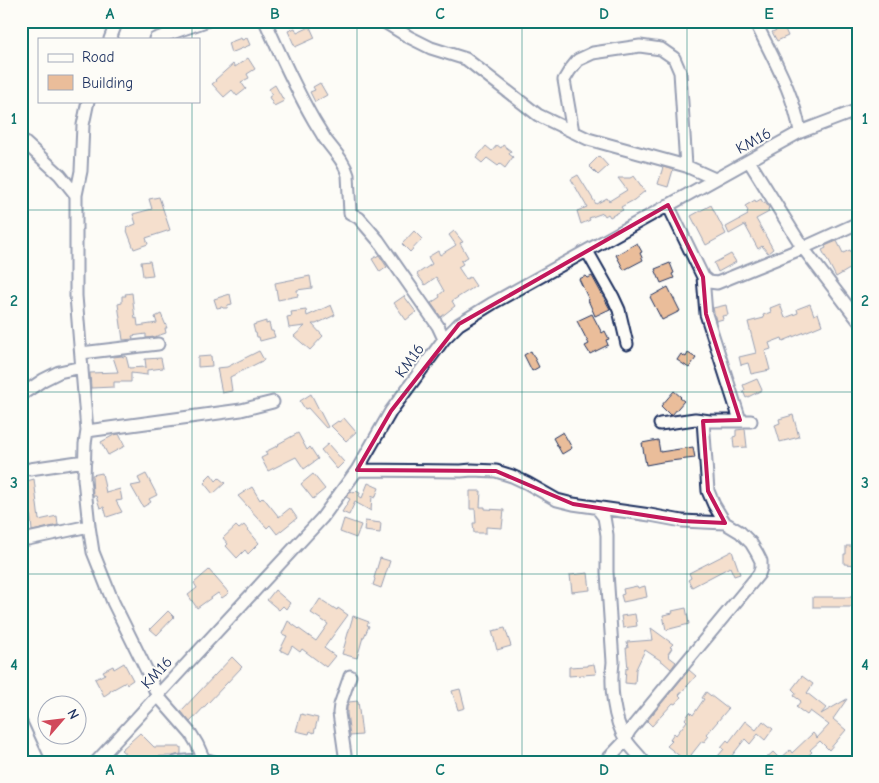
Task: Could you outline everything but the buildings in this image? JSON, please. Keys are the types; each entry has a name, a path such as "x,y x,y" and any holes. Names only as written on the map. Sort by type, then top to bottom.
{"street":[{"path":"110,38 117,21"},
{"path":"158,38 206,21"},
{"path":"266,21 312,117 347,169 350,213 360,218 378,240 438,326 444,339"},
{"path":"383,21 431,48 466,59 538,115 573,132 588,139 686,166 716,179"},
{"path":"755,21 790,96 797,115 800,132"},
{"path":"573,132 564,80 578,60 593,53 640,46 661,49 674,58 680,72 686,166"},
{"path":"88,102 83,125 82,171 76,195 76,296 86,430 84,479 89,526 94,552 113,602 147,670 157,695 191,734 207,761 177,762"},
{"name":"KM16","path":"96,762 322,518 358,470 392,411 444,339 459,324 800,132 858,110"},
{"path":"21,139 60,175 76,195"},
{"path":"749,161 803,248 858,320"},
{"path":"60,175 82,171"},
{"path":"668,206 704,277 709,282 717,283 803,248 858,222"},
{"path":"587,251 619,310 627,344"},
{"path":"660,424 685,419 746,421 706,314 704,277"},
{"path":"80,353 158,344"},
{"path":"21,395 51,376 82,367"},
{"path":"86,430 241,410 273,402"},
{"path":"605,762 626,740 630,730 759,574 761,568 754,548 740,532 725,523 708,491 703,420"},
{"path":"30,469 85,461"},
{"path":"358,470 496,471 527,483 557,500 573,504 682,521 725,523"},
{"path":"597,508 604,517 607,535 608,593 613,662 612,692 618,722 626,740 644,762"},
{"path":"28,540 89,526"},
{"path":"346,762 339,714 340,705 350,676"},
{"path":"21,723 36,757"},
{"path":"21,752 36,757"}],"highlighted area":[{"path":"668,205 703,277 706,314 740,420 703,421 708,491 725,523 682,521 573,504 496,471 357,470 391,411 459,324"}]}
